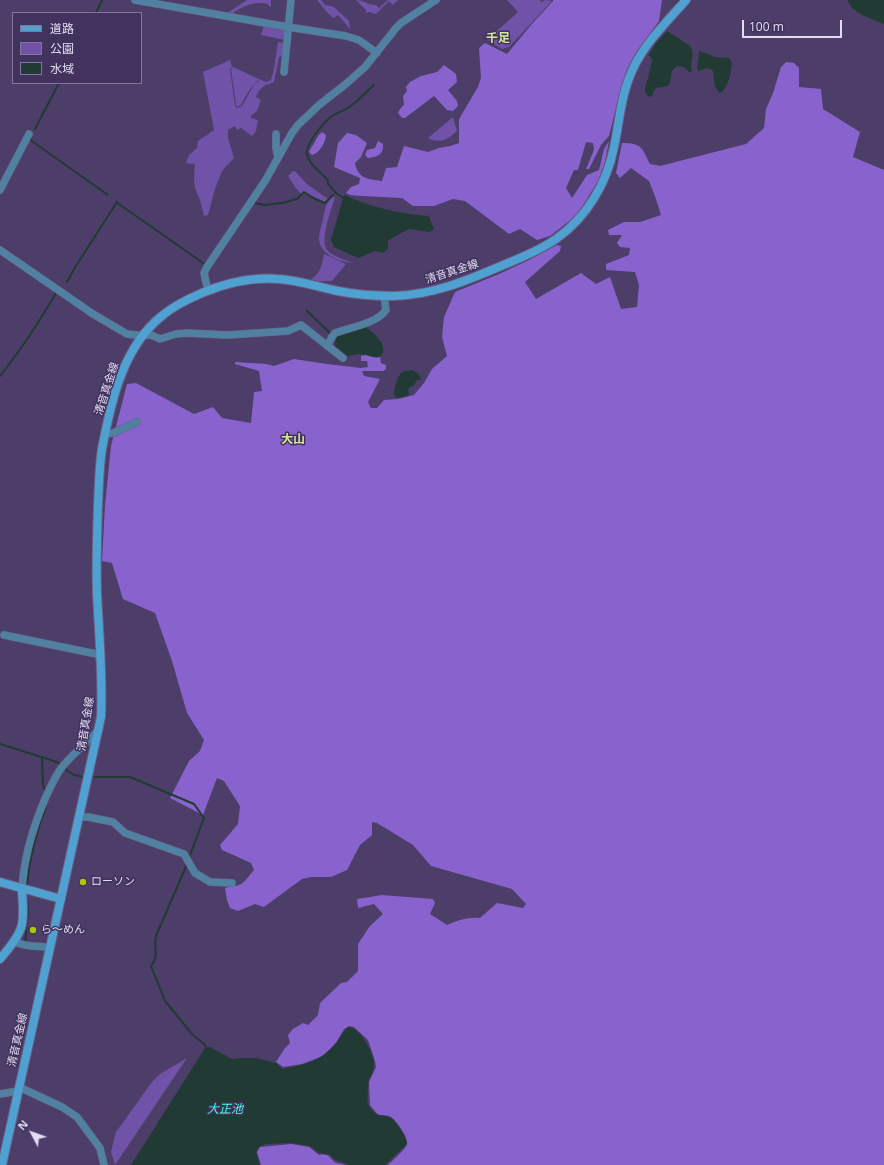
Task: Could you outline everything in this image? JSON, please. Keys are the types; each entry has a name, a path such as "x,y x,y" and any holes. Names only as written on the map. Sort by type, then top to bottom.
{"main road":[{"name":"清音真金線","path":"2,1165 99,730 102,696 96,549 101,452 114,394 131,354 142,336 158,319 170,310 182,302 208,291 236,282 279,279 353,294 396,296 420,294 464,282 540,249 574,224 595,197 608,170 615,145 624,93 635,64 657,32 686,0"},
{"path":"0,882 61,899"},
{"path":"0,959 14,941 21,928 22,888"}],"street":[{"path":"135,0 352,37 363,42 377,53"},
{"path":"284,72 290,0"},
{"path":"208,291 204,273 207,267 265,181 292,133 318,105 365,67 401,23 436,0"},
{"path":"0,190 28,134"},
{"path":"276,134 278,158"},
{"path":"0,250 93,314 128,334 142,336 151,335 160,338 187,333 227,336 288,331 301,325 343,358"},
{"path":"328,346 332,336 346,329 371,322 384,314 386,310 384,296"},
{"path":"105,434 113,433 137,422"},
{"path":"4,635 101,655"},
{"path":"22,888 24,870 33,830 55,778 63,766 99,730"},
{"path":"80,817 113,822 125,833 184,854 195,873 210,882 232,883"},
{"path":"14,941 24,945 44,946 50,948"},
{"path":"0,1094 18,1089 62,1107 77,1118 100,1148 104,1165"}],"green space":[{"path":"247,0 271,0 271,6 263,3 254,3 234,12 233,15 226,14"},
{"path":"317,0 321,0 325,5 334,7 349,21 350,29 338,15 333,18"},
{"path":"356,0 376,5 379,8 388,0 398,0 393,5 389,1 376,14 369,12 366,13 366,10"},
{"path":"507,0 540,0 542,2 545,0 552,1 509,47 502,49 487,40 518,12"},
{"path":"264,25 284,29 286,31 285,40 261,35"},
{"path":"278,42 284,43 284,56 279,57 274,82 263,87 256,97 261,100 257,111 251,116 251,118 258,120 256,131 252,136 241,128 237,130 235,126 228,130 228,138 234,158 222,171 215,189 208,215 204,216 195,188 195,164 186,163 189,155 197,148 198,141 214,130 203,72 230,60 232,67 230,69 235,106 237,108 242,106 254,85 260,79 266,82 271,80"},
{"path":"233,67 259,79 249,91 241,105 237,107 231,69"},
{"path":"453,117 457,131 447,139 440,141 428,138"},
{"path":"293,171 296,172 307,184 328,199 325,202 304,192 301,194 288,176"},
{"path":"332,197 335,197 325,233 325,247 328,251 339,258 353,263 336,259 326,253 320,244 319,236 325,209"},
{"path":"324,254 346,264 332,281 317,281 311,279 319,271"},
{"path":"187,1058 115,1165 111,1152 116,1132 152,1082 160,1074"}],"shaded area":[{"path":"553,0 662,0 659,21 637,51 627,69 609,136 601,145 589,169 586,169 594,150 593,143 586,142 578,170 574,170 566,188 572,198 587,175 599,170 604,149 609,141 605,162 598,181 577,215 550,236 537,240 520,229 509,234 465,201 453,199 434,206 413,206 402,198 350,195 346,193 351,187 359,184 360,178 334,167 338,143 347,133 356,135 367,143 361,157 355,163 356,168 361,175 368,179 382,181 386,168 397,167 404,146 428,152 459,143 459,119 478,87 481,78 479,48 485,43 507,54"},
{"path":"786,62 794,63 799,68 799,87 821,89 823,109 860,132 853,157 884,170 884,1165 388,1165 404,1149 407,1141 402,1129 391,1117 378,1115 370,1105 369,1082 376,1067 375,1061 368,1040 354,1027 349,1026 344,1029 336,1043 323,1056 302,1064 283,1067 276,1062 290,1043 288,1035 293,1029 303,1023 308,1025 318,1015 320,1003 341,983 347,982 358,971 358,944 370,926 383,914 374,904 358,908 357,899 382,895 433,899 435,903 430,914 447,925 463,919 480,918 497,903 523,908 526,904 512,889 431,866 413,845 377,823 372,822 372,835 360,845 347,870 331,877 311,877 302,879 264,907 255,904 238,911 230,908 225,888 241,884 254,870 251,863 222,850 220,845 238,824 240,806 224,781 217,778 203,815 170,798 189,761 200,751 204,740 187,713 172,661 155,613 123,599 112,563 102,561 105,505 111,446 127,384 136,383 194,414 213,407 222,418 251,423 254,392 262,391 259,371 235,364 235,362 274,366 294,359 361,368 368,367 367,361 361,361 361,356 366,355 380,357 381,363 386,365 386,369 383,371 362,371 364,376 380,379 368,402 371,408 377,408 384,400 398,399 414,395 424,383 432,369 447,356 442,337 444,317 455,292 499,274 557,245 561,246 560,251 525,282 536,299 581,273 596,284 610,277 621,309 637,307 639,285 635,272 606,270 606,264 629,255 630,248 620,247 617,243 622,235 609,235 608,230 624,222 640,222 661,215 649,181 631,168 620,178 616,173 622,143 638,145 643,150 650,164 660,166 746,144 764,128 766,109 773,93 781,67"},
{"path":"444,65 456,74 457,82 448,90 457,101 458,106 453,111 447,110 434,96 405,118 402,118 398,113 404,105 403,96 407,91 406,87 410,82 421,76 437,72"},
{"path":"322,132 326,135 325,142 320,150 312,155 309,152"},
{"path":"378,141 383,144 381,153 377,156 368,158 365,155 367,150 375,148"},
{"path":"291,1144 309,1147 319,1155 328,1155 336,1163 346,1165 261,1165 257,1152 260,1147"}],"water":[{"path":"847,0 884,0 884,24 862,15 852,8"},
{"path":"667,31 690,46 692,49 692,71 689,72 684,67 677,66 672,71 668,86 656,88 653,95 649,97 645,93 645,89 652,59 648,56 656,43"},
{"path":"700,51 715,57 729,58 731,60 728,83 720,93 715,86 713,71 708,68 699,71 697,69"},
{"path":"344,195 385,209 407,214 429,216 434,229 430,232 409,229 388,241 388,249 383,253 375,251 358,258 334,247 331,240"},
{"path":"366,327 383,345 383,353 380,357 360,354 347,356 335,346 336,338 339,334"},
{"path":"412,370 418,374 421,380 417,380 414,385 408,389 408,395 397,398 394,393 399,375 404,371"},
{"name":"大正池","path":"349,1027 358,1032 362,1037 370,1049 374,1061 374,1068 369,1082 368,1105 377,1114 391,1118 396,1123 407,1144 385,1165 349,1165 337,1161 330,1155 319,1153 310,1146 290,1143 266,1144 259,1147 256,1152 260,1165 131,1165 205,1048 210,1047 232,1059 256,1058 276,1063 283,1069 305,1064 318,1059 335,1044"}],"waterway":[{"path":"96,12 102,0"},
{"path":"677,3 680,0"},
{"path":"35,129 58,84"},
{"path":"344,198 337,194 328,184 328,180 313,165 308,158 307,150 312,139 329,119 353,105 374,85"},
{"path":"29,140 108,195"},
{"path":"255,203 264,205 282,203 297,199 304,192 325,203 333,195"},
{"path":"116,202 206,265"},
{"path":"67,282 117,202"},
{"path":"0,376 30,336 56,293"},
{"path":"307,311 331,334"},
{"path":"0,744 57,762 61,765"},
{"path":"42,757 43,786 45,790"},
{"path":"64,768 74,775 83,777"},
{"path":"94,777 130,777 194,804 204,818 189,858"},
{"path":"27,884 34,845 46,807"},
{"path":"187,864 156,936 156,955 151,966 165,1001 192,1034 205,1045 207,1049"},
{"path":"25,944 28,911 27,899"}],"place":[{"name":"ローソン","path":"83,882"},
{"name":"ら～めん","path":"33,930"}],"district":[{"name":"千足","path":"498,39"},
{"name":"大山","path":"293,440"}]}
